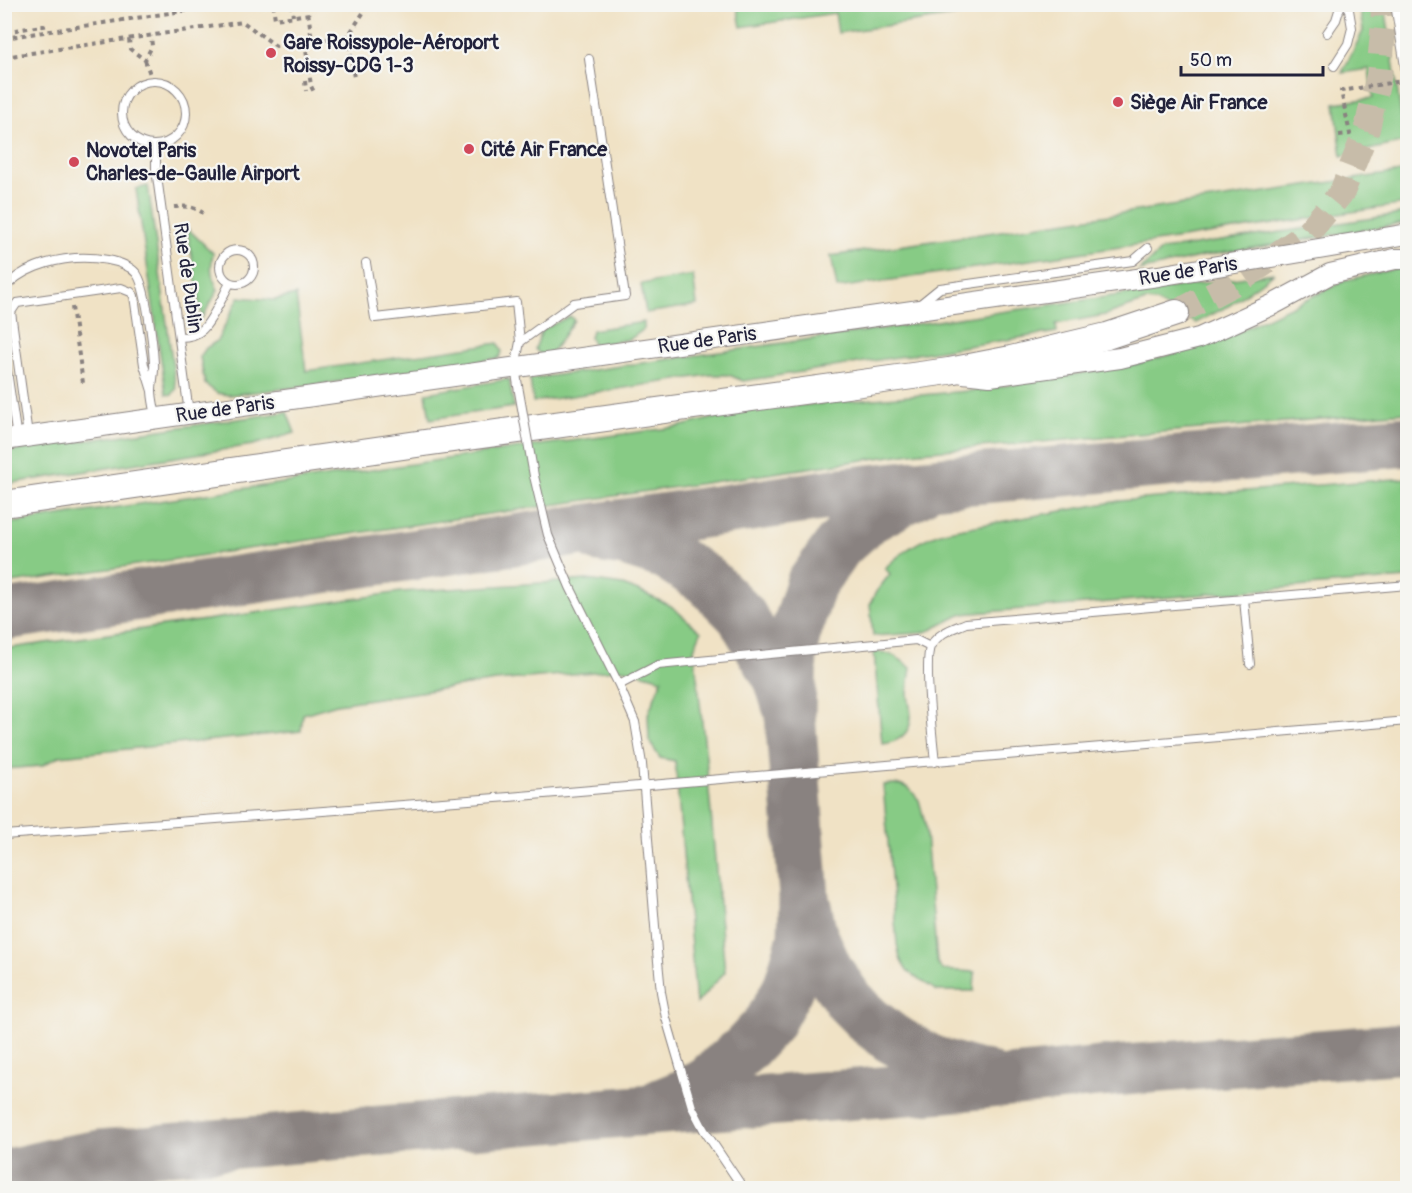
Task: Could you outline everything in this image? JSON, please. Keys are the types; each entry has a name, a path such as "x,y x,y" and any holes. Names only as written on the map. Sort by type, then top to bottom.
{"main road":[{"path":"4,504 458,438 949,371 1107,336 1176,313"}],"street":[{"name":"Rue de Paris","path":"16,438 190,414 516,376 911,311 1158,276 1404,236"},
{"path":"949,371 990,376 1120,358 1199,338 1274,304 1330,274 1395,259 1407,259"}],"lane":[{"path":"1327,33 1336,20 1341,4"},
{"path":"1334,66 1348,44 1352,28 1348,4"},
{"path":"1395,4 1407,82"},
{"path":"520,342 574,303 625,296 589,59"},
{"path":"152,80 162,81 179,92 186,111 186,121 175,138 156,146 136,141 128,134 121,115 126,96 133,88 152,80"},
{"name":"Rue de Dublin","path":"156,146 156,169 161,209 190,414"},
{"path":"911,311 940,288 1133,261 1148,248"},
{"path":"235,250 246,252 254,264 253,273 247,282 236,285 230,283 222,276 221,260 235,250"},
{"path":"4,289 30,270 66,259 92,258 129,267 140,279 145,295 154,365 152,391"},
{"path":"366,263 375,318 516,302 520,342 516,376 534,476 548,535 570,587 635,722 642,764 661,992 668,1028 692,1107 704,1130 743,1188"},
{"path":"179,337 195,335 202,331 230,283"},
{"path":"16,438 10,312 17,303 121,288 131,292 134,296 144,365 152,391 156,419"},
{"path":"4,351 16,438"},
{"path":"935,762 928,673 930,647 944,632 966,623 1407,585"},
{"path":"1244,599 1250,664"},
{"path":"619,685 658,665 916,640 930,647"},
{"path":"4,835 644,786 1407,721"}],"path":[{"path":"45,32 44,26 41,26 4,32 6,32 6,38 229,4"},
{"path":"273,4 275,19 309,14"},
{"path":"291,4 293,16"},
{"path":"307,4 312,41"},
{"path":"354,78 348,36 367,8 389,4"},
{"path":"4,57 243,22 276,46 348,36"},
{"path":"145,60 152,46 151,36"},
{"path":"129,39 130,49 145,60 152,80"},
{"path":"305,42 311,86 314,92"},
{"path":"305,81 306,91"},
{"path":"1340,135 1350,134 1341,91 1407,82"},
{"path":"161,209 182,206 196,208 203,213"},
{"path":"71,296 83,383"}],"green space":[{"path":"882,4 883,8 906,4 965,5 966,14 838,33 835,13 741,27 737,5"},
{"path":"1359,5 1385,5 1405,142 1342,156 1335,103 1373,98 1369,69 1342,73 1363,31"},
{"path":"1407,171 1407,223 1204,256 1139,271 1162,250 1406,213 1405,204 837,288 831,256"},
{"path":"148,186 176,389 172,395 166,394 136,189"},
{"path":"187,228 213,253 212,272 218,290 202,318"},
{"path":"1407,266 1407,412 919,452 5,584 4,524 677,427 747,410 979,390 1137,364 1216,342 1347,280"},
{"path":"1274,273 1230,305 1196,323 1156,302 1146,301 1105,315 1056,324 1057,332 743,381 729,375 709,375 533,402 530,379"},
{"path":"693,275 697,305 646,313 641,284"},
{"path":"296,295 306,371 498,343 502,352 499,358 308,386 229,395 217,393 205,384 200,357 206,348 217,341 239,297 274,300"},
{"path":"570,316 574,320 555,348 549,354 540,354 535,349 542,330"},
{"path":"644,322 644,329 630,339 593,344 590,338 592,330"},
{"path":"509,379 514,407 430,419 426,393"},
{"path":"287,412 295,433 253,445 5,484 5,452"},
{"path":"1407,478 1407,578 962,614 921,633 873,636 870,604 890,574 885,568 914,545 947,531 1119,501"},
{"path":"588,580 623,585 643,593 671,606 701,632 694,649 725,972 696,1004 675,761 660,758 649,741 648,714 662,679 626,669 496,681 337,704 303,714 301,731 60,756 41,766 5,769 4,649 401,592"},
{"path":"874,652 894,656 911,668 908,689 911,717 909,728 898,740 882,744"},
{"path":"893,784 909,788 919,800 925,823 937,962 942,970 975,972 974,991 937,991 907,971 900,959 883,785"}],"taxiway":[{"path":"4,615 849,492 1408,441"},
{"path":"660,1104 687,1093 709,1079 745,1049 769,1023 788,988 803,938 804,897 790,714 792,652 795,635 811,584 839,545 868,519 918,492"},
{"path":"599,537 624,541 665,554 706,580 741,615 779,679 787,705"},
{"path":"806,906 812,934 828,970 849,1001 869,1021 891,1038 932,1061 984,1075"},
{"path":"4,1175 100,1155 1408,1048"}],"tunnel":[{"path":"1176,313 1240,280 1307,234 1342,192 1367,129 1379,75 1384,22 1383,4"}],"place":[{"name":"Gare Roissypole-Aéroport Roissy-CDG 1-3","path":"271,53"},
{"name":"Siège Air France","path":"1118,102"},
{"name":"Cité Air France","path":"469,149"},
{"name":"Novotel Paris Charles-de-Gaulle Airport","path":"74,162"}]}
